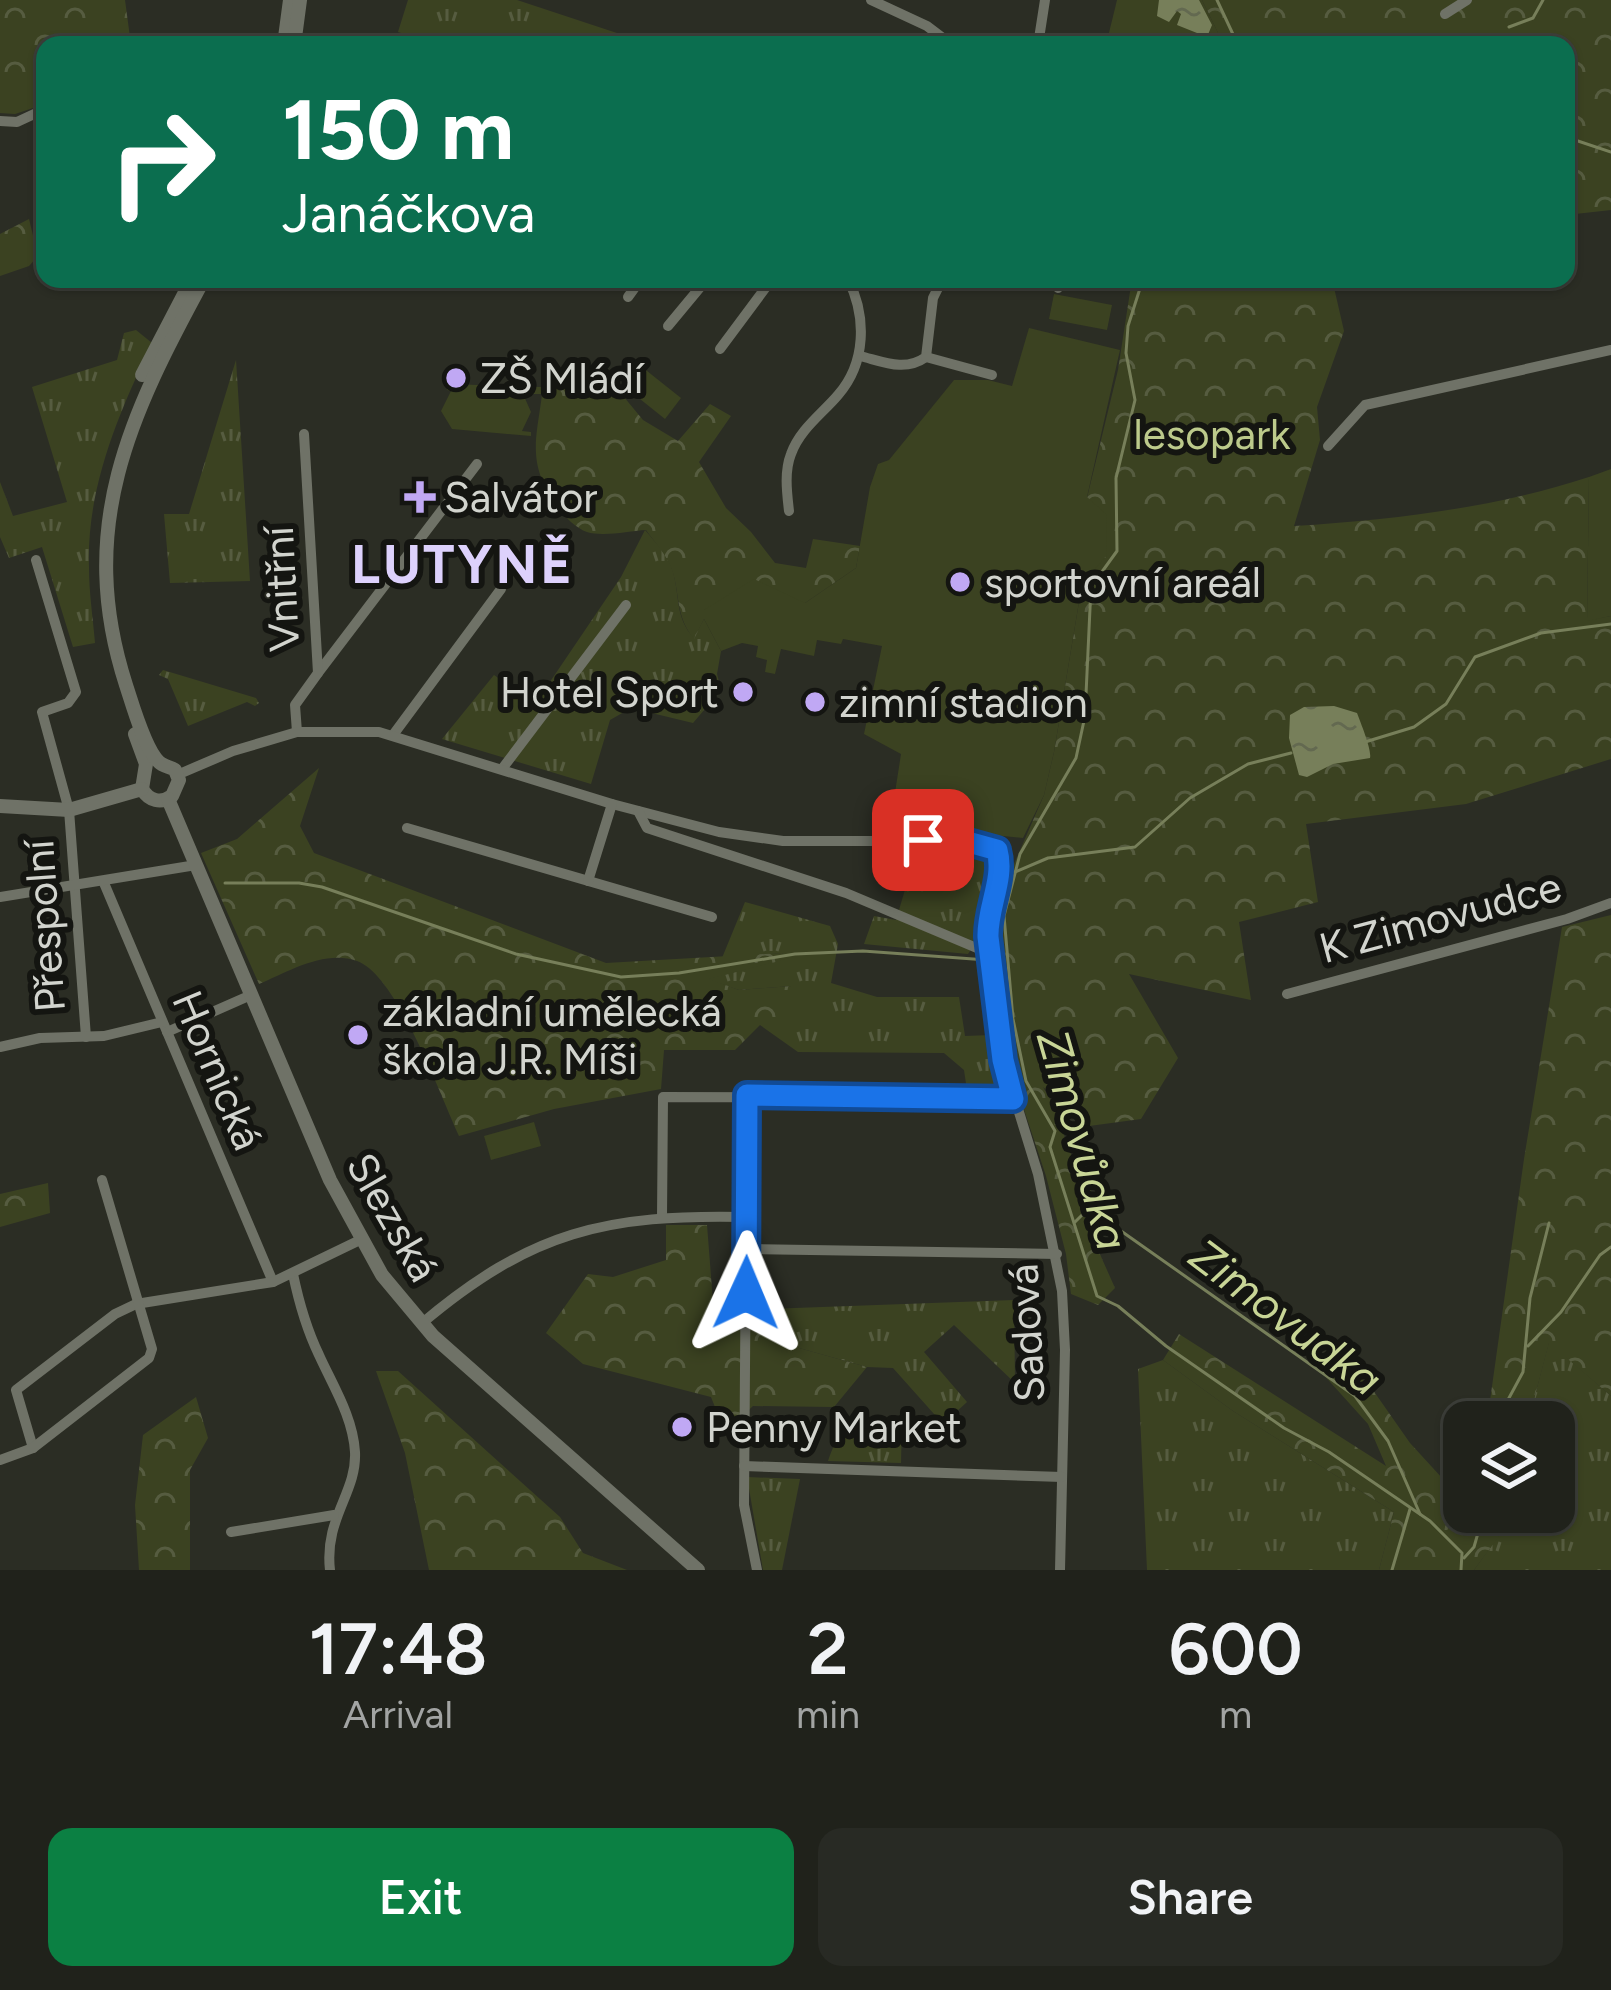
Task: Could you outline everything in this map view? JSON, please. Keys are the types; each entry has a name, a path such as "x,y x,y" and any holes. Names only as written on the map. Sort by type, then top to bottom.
{"street":[{"path":"285,36 290,0"},
{"path":"295,36 300,0"},
{"path":"871,0 887,2 940,36"},
{"path":"1039,36 1045,0"},
{"path":"1445,14 1467,0"},
{"path":"0,121 17,122 36,113"},
{"path":"189,288 126,414 107,477 98,533 106,642 153,766 177,775 296,732 352,730 393,735 638,811 647,828 845,893 991,954"},
{"path":"0,806 69,810 142,789 153,766 118,657 106,543 116,475 132,422 199,288"},
{"path":"628,297 634,288"},
{"path":"668,326 700,288"},
{"path":"720,349 765,288"},
{"path":"789,511 791,452 849,382 860,356 852,288"},
{"path":"860,356 903,367 926,357 938,288"},
{"path":"1328,446 1365,405 1611,350"},
{"path":"926,357 992,375"},
{"name":"Vnitřní","path":"296,732 295,705 318,673 304,434"},
{"path":"318,673 477,464"},
{"name":"Přespolní","path":"36,560 76,692 68,703 42,712 69,810 86,1037"},
{"path":"393,735 501,589"},
{"path":"502,769 626,605"},
{"path":"142,789 150,798 168,800 176,792 177,775"},
{"name":"Slezská","path":"168,800 360,1240 392,1289 421,1324 698,1570"},
{"path":"588,881 612,804"},
{"name":"Sadová","path":"638,811 767,839 879,838 997,850 1000,866 988,919 1003,1060 1057,1255 1065,1350 1060,1570"},
{"path":"406,828 712,917"},
{"path":"0,897 196,865"},
{"name":"Hornická","path":"104,883 272,1282"},
{"name":"K Zimovudce","path":"1287,994 1428,953 1567,920 1611,903"},
{"name":"Přespolní","path":"0,1047 40,1038 164,1027 251,995"},
{"path":"747,1095 744,1466 747,1528 757,1570"},
{"path":"662,1216 663,1097 1013,1099"},
{"path":"0,1460 33,1448 149,1358 152,1349 102,1180"},
{"path":"421,1324 463,1289 524,1252 574,1231 662,1216 747,1217"},
{"path":"33,1448 16,1390 115,1314 136,1304 272,1282 360,1240"},
{"path":"747,1249 1057,1255"},
{"path":"293,1274 301,1314 351,1430 355,1456 349,1484 334,1515 330,1570"},
{"path":"744,1466 1062,1478"},
{"path":"231,1532 334,1515"}],"green space":[{"path":"0,0 125,0 130,36 36,36 36,107 0,113"},
{"path":"408,0 517,0 626,36 411,36 398,32"},
{"path":"1117,0 1202,0 1220,36 1108,36"},
{"path":"1202,0 1611,0 1611,210 1575,214 1575,36 1220,36"},
{"path":"29,219 36,258 29,266 0,276 0,234"},
{"name":"lesopark","path":"1131,288 1334,288 1344,331 1317,407 1320,440 1294,526 1443,511 1589,477 1587,620 1611,616 1611,759 1466,804 1306,824 1318,902 1239,922 1251,1000 1129,974 1178,1058 1141,1119 1089,1126 1043,1087 1061,1118 1066,1145 1098,1204 1086,1223 1115,1288 1098,1305 1071,1294 1046,1176 1011,1070 997,952 1004,887 1044,795 1054,752 1082,584 1087,498 1118,370"},
{"path":"1054,294 1112,305 1107,330 1049,319"},
{"name":"sportovní areál","path":"1029,328 1120,350 1087,497 1106,514 1107,555 1082,584 1044,795 1023,838 890,825 901,754 864,734 882,646 817,640 814,656 781,649 775,674 765,672 767,660 756,657 758,646 742,643 721,651 704,610 754,579 805,603 856,568 878,464 889,460 954,380 1012,386"},
{"path":"136,330 152,343 117,424 99,480 89,538 95,643 73,647 42,547 9,558 0,537 0,482 13,516 67,502 32,387 117,360 124,333"},
{"path":"236,360 250,581 170,583 164,514 189,514"},
{"path":"642,367 681,398 665,419 625,387"},
{"path":"544,370 573,386 614,385 643,420 678,441 710,404 731,416 699,462 726,508 775,563 806,568 813,539 860,546 856,568 805,603 704,610 694,639 681,615 671,567 646,530 601,534 583,530 564,515 546,489 536,457"},
{"path":"447,384 541,387 541,394 523,394 531,412 522,431 531,436 452,429 441,411 451,391"},
{"path":"1611,469 1611,616 1587,621 1589,477"},
{"path":"645,530 671,566 688,630 694,638 704,619 721,651 717,674 721,690 693,723 631,708 610,720 591,784 442,739 494,675 535,704 621,577"},
{"path":"163,670 256,698 259,703 247,702 188,726 168,679 159,675"},
{"path":"319,768 300,826 314,853 606,963 782,953 791,958 709,979 739,990 792,986 796,1023 760,1025 735,1050 664,1050 661,1089 554,1109 459,1136 416,1038 372,971 357,961 332,958 306,963 259,984 201,853 237,839"},
{"path":"961,850 985,857 989,881 984,920 968,954 864,944 874,916 896,920 916,853"},
{"path":"745,902 830,926 838,944 831,983 877,997 959,997 965,1036 992,1035 1002,1088 967,1090 964,1070 944,1053 798,1052 760,1025 792,986 739,990 707,979 789,958 782,953 722,958"},
{"path":"1611,915 1611,1396 1549,1343 1534,1401 1490,1401 1524,1159 1562,927"},
{"path":"534,1122 541,1146 491,1160 484,1136"},
{"path":"48,1183 50,1213 0,1227 0,1194"},
{"path":"666,1225 707,1225 713,1302 722,1317 768,1309 799,1348 867,1367 834,1407 753,1406 725,1432 711,1397 583,1364 546,1333 588,1274 613,1277 666,1260"},
{"path":"1014,1300 1015,1383 954,1325 924,1352 967,1402 943,1424 893,1368 867,1367 799,1348 768,1309"},
{"path":"1285,1332 1368,1383 1410,1443 1443,1479 1443,1533 1502,1533 1474,1570 1379,1570 1394,1512 1233,1411 1163,1360 1179,1334 1386,1466 1368,1424"},
{"path":"1549,1342 1611,1396 1611,1570 1474,1570 1501,1533 1575,1533 1575,1401 1534,1401"},
{"path":"1163,1360 1233,1411 1394,1512 1379,1570 1147,1570 1138,1369"},
{"path":"376,1371 398,1371 560,1517 583,1553 627,1570 429,1570 405,1453"},
{"path":"196,1397 208,1438 190,1470 190,1570 139,1570 135,1505 143,1435"},
{"path":"902,1417 901,1463 828,1461 840,1433 853,1421"},
{"path":"747,1477 800,1479 782,1570 763,1570"}],"water":[{"path":"1159,0 1199,0 1212,25 1204,36 1177,25 1181,14 1177,11 1169,22 1157,16"},
{"path":"1334,706 1357,713 1370,758 1333,764 1307,777 1299,775 1289,738 1290,715 1304,707"}],"waterway":[{"name":"Zimovůdka","path":"1217,0 1234,36"},
{"path":"1509,27 1533,18 1543,0"},
{"path":"1575,140 1611,152"},
{"name":"Zimovůdka","path":"1140,288 1128,326 1126,353 1135,400 1116,478 1117,551 1091,587 1085,716 1076,758 1020,854 1004,916 1013,1019 1026,1081 1055,1131 1050,1147 1097,1296 1118,1306 1166,1346 1284,1428 1329,1452 1430,1521 1462,1553 1461,1570"},
{"path":"1365,742 1414,727 1446,704 1475,657 1541,633 1611,624"},
{"path":"1015,872 1048,858 1135,847 1190,798 1248,764 1291,753"},
{"path":"225,883 322,887 516,954 621,977 679,973 795,954 863,951 987,960"},
{"name":"Zimovudka","path":"1075,1222 1084,1213 1097,1214 1355,1396 1388,1441 1420,1514"},
{"path":"1507,1401 1523,1372 1530,1298 1549,1223"},
{"path":"1528,1346 1611,1247"},
{"path":"1392,1570 1410,1509"},
{"path":"1464,1558 1478,1533"}],"place":[{"name":"ZŠ Mládí","path":"456,378"},
{"name":"Salvátor","path":"420,497"},
{"name":"sportovní areál","path":"960,582"},
{"name":"Hotel Sport","path":"743,692"},
{"name":"zimní stadion","path":"815,702"},
{"name":"základní umělecká škola J.R. Míši","path":"358,1035"},
{"name":"Penny Market","path":"682,1427"}],"district":[{"name":"LUTYNĚ","path":"463,564"}],"route":[{"path":"746,1293 747,1095 1013,1099 1003,1060 988,937 1000,858 991,846 923,840"}]}
